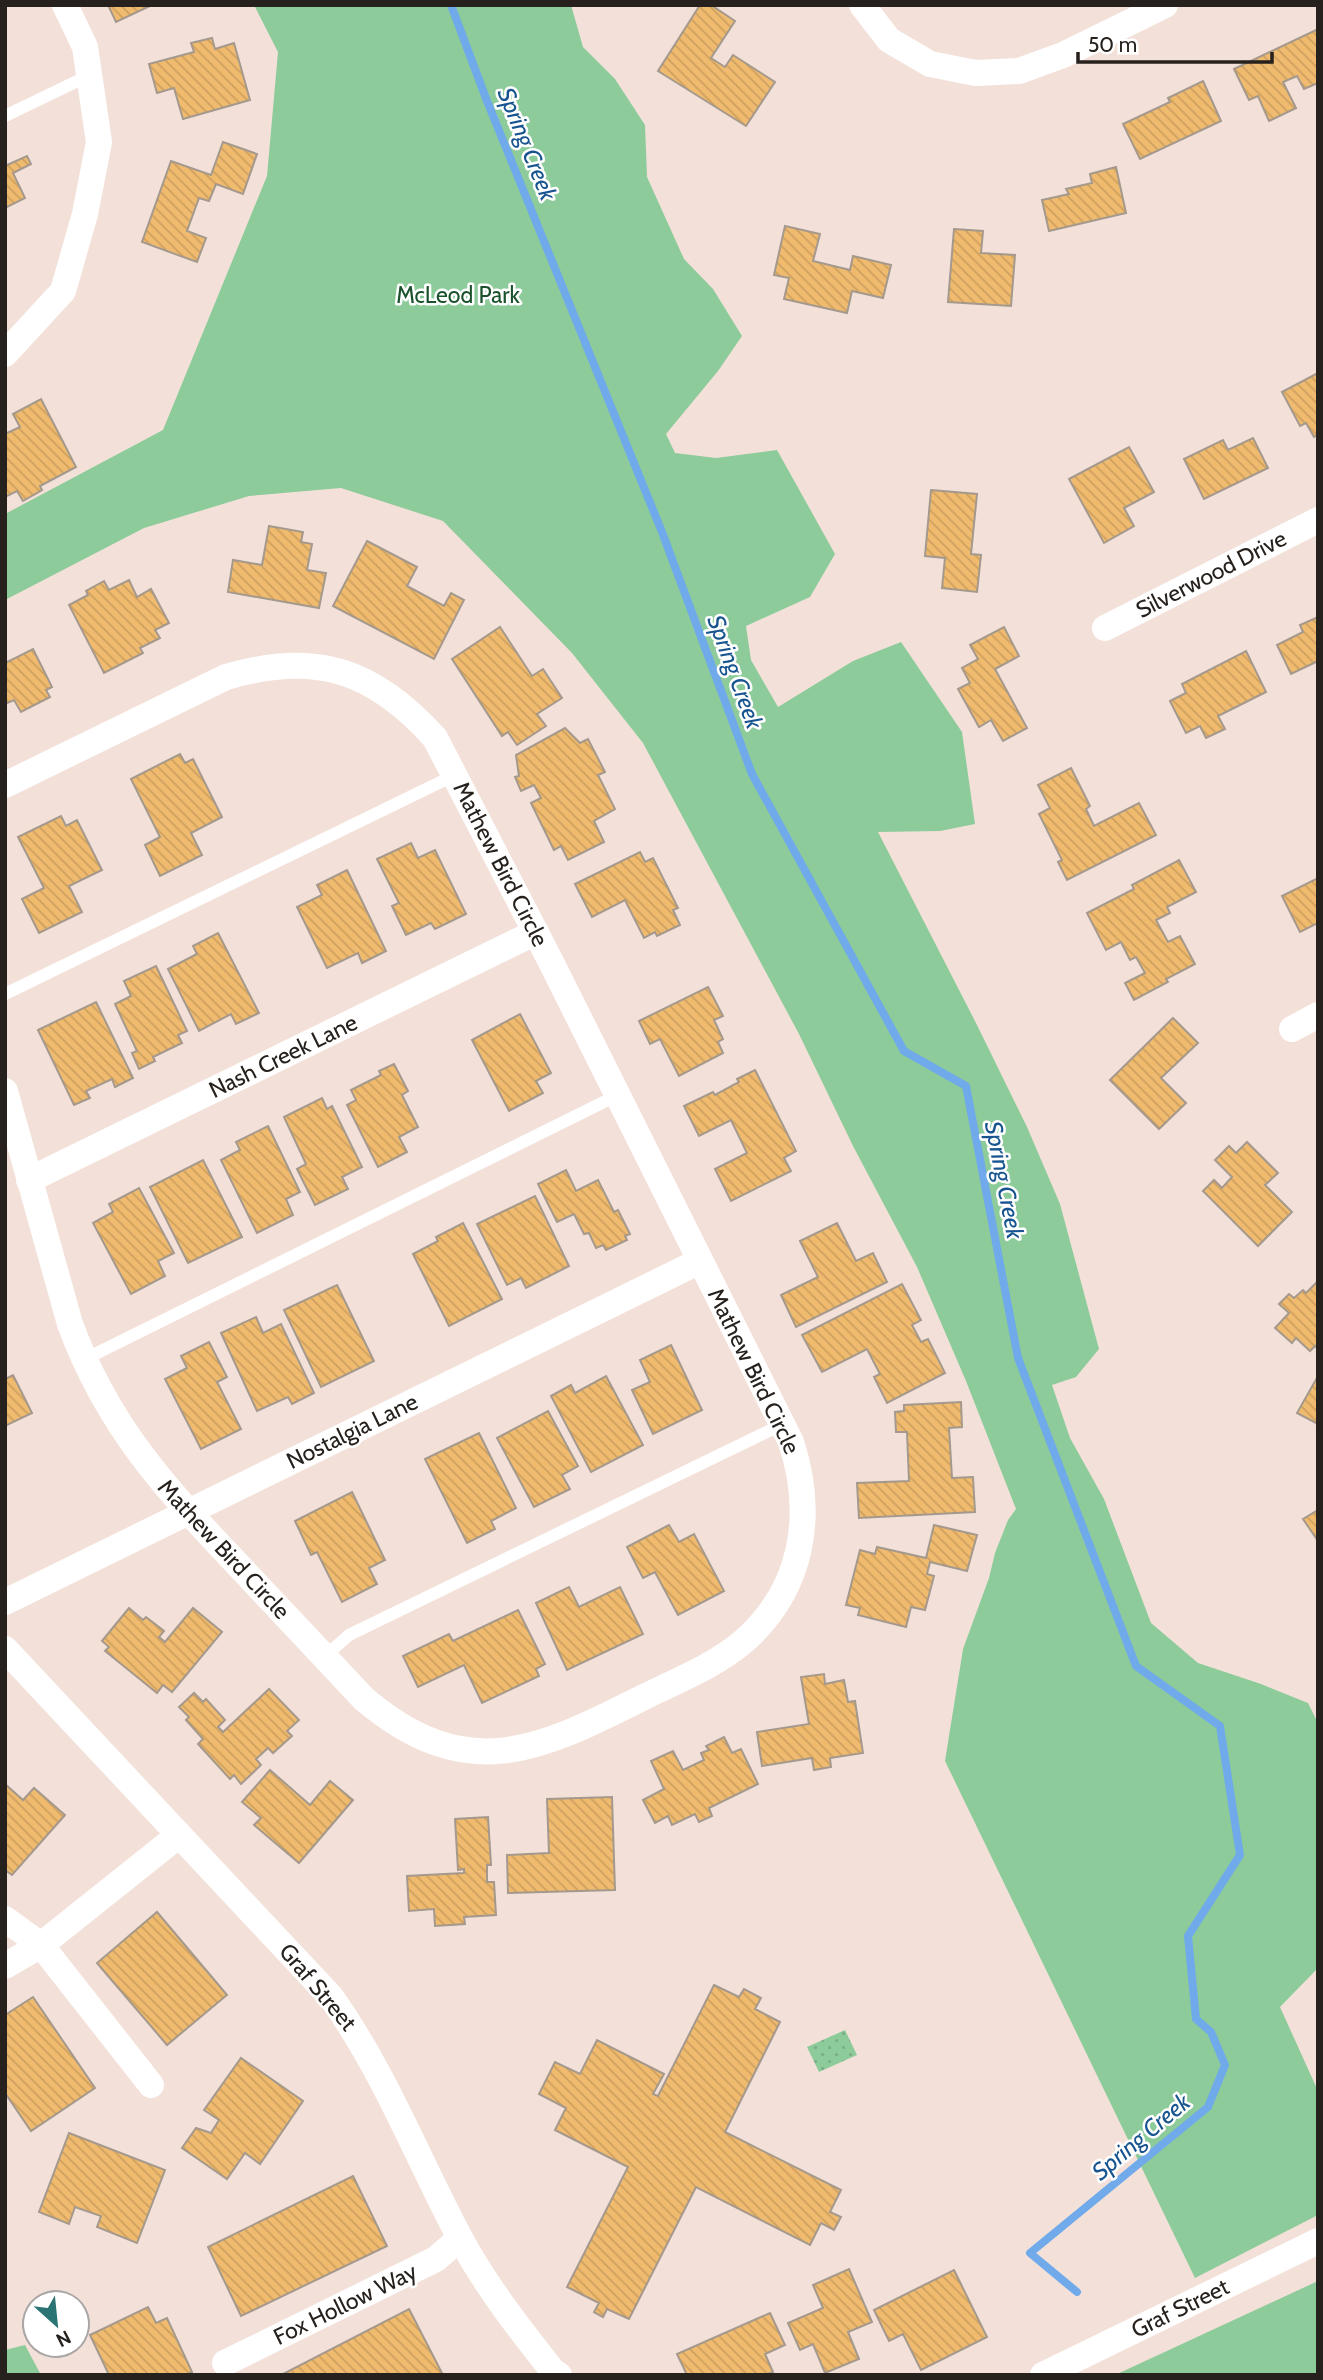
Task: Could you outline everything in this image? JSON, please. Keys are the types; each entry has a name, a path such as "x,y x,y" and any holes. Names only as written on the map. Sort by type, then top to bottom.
{"street":[{"path":"5,354 63,291 85,214 99,142 85,47 65,5"},
{"path":"862,5 889,40 930,64 976,73 1019,71 1063,55 1165,5"},
{"name":"Silverwood Drive","path":"1105,628 1318,520"},
{"name":"Mathew Bird Circle","path":"5,785 226,677 257,668 314,666 343,672 368,682 391,696 416,717 435,738 455,775 783,1424 799,1465 804,1516 792,1572 773,1611 744,1642 720,1658 549,1742 496,1752 468,1751 440,1745 387,1719 364,1699 188,1512 150,1469 104,1401 83,1360 59,1290 5,1091"},
{"name":"Nash Creek Lane","path":"29,1180 536,932"},
{"path":"1292,1029 1318,1015"},
{"name":"Nostalgia Lane","path":"5,1602 700,1261"},
{"name":"Graf Street","path":"5,1649 323,1988 355,2031 460,2238 495,2297 552,2370 559,2375"},
{"path":"5,1966 41,1945 179,1835"},
{"path":"5,1919 41,1945 152,2085"},
{"name":"Fox Hollow Way","path":"225,2363 436,2259 460,2238"},
{"name":"Graf Street","path":"1043,2375 1318,2241"}],"lane":[{"path":"5,116 90,75"},
{"path":"5,994 455,775"},
{"path":"83,1360 618,1095"},
{"path":"324,1657 349,1635 783,1424"}],"green space":[{"name":"McLeod Park","path":"254,5 571,5 583,47 615,79 645,125 647,177 684,259 713,289 742,336 718,371 666,434 675,453 716,458 777,450 835,554 810,597 746,626 751,660 778,707 853,661 901,642 962,732 975,824 940,831 878,832 1027,1127 1060,1204 1099,1349 1076,1377 1052,1385 1070,1438 1104,1499 1151,1623 1198,1663 1308,1703 1318,1723 1318,1968 1280,2007 1318,2091 1318,2215 1195,2278 945,1761 963,1649 989,1578 995,1553 1008,1520 1016,1509 966,1381 917,1267 853,1146 799,1034 643,743 572,653 443,521 341,488 249,496 144,528 5,600 5,514 163,430 267,176 278,52"},
{"path":"845,2030 857,2055 819,2072 807,2047"},
{"path":"1318,2281 1318,2375 1115,2375"},
{"path":"21,2346 21,2359 32,2359 41,2375 5,2375 5,2350"}],"building":[{"path":"108,5 152,5 116,22"},
{"path":"700,5 711,5 735,21 711,58 725,67 733,55 775,82 746,126 658,71"},
{"path":"1318,29 1318,83 1304,89 1297,76 1283,82 1296,108 1269,121 1258,96 1249,100 1234,69"},
{"path":"212,38 215,49 234,43 250,100 183,119 174,88 157,93 149,64 194,52 191,43"},
{"path":"1203,81 1221,121 1140,159 1123,124 1170,102 1168,98"},
{"path":"223,142 257,154 243,194 216,184 209,201 199,198 187,231 206,238 197,262 142,242 171,161 211,175"},
{"path":"27,156 31,164 13,173 25,198 5,208 5,166"},
{"path":"1116,167 1126,213 1049,231 1042,200 1069,194 1066,189 1092,183 1090,174"},
{"path":"785,226 820,234 813,261 850,270 853,256 891,265 883,298 852,291 847,313 784,299 789,278 774,275"},
{"path":"954,229 983,231 981,253 1015,255 1011,306 948,302"},
{"path":"1318,373 1318,435 1314,437 1306,423 1300,426 1282,392"},
{"path":"41,399 76,467 40,486 42,490 23,501 17,491 5,497 5,434 20,427 13,414"},
{"path":"1253,438 1268,468 1204,499 1184,459 1223,440 1228,450"},
{"path":"1129,447 1154,492 1124,508 1134,526 1104,543 1069,479"},
{"path":"931,490 977,494 971,554 981,555 977,592 942,588 945,558 925,556"},
{"path":"269,526 303,532 301,542 312,544 307,570 326,573 319,608 228,592 233,560 262,565"},
{"path":"367,541 417,567 407,586 444,606 451,593 464,600 434,659 333,606"},
{"path":"129,580 137,597 151,589 169,623 155,630 160,638 140,648 143,653 104,673 69,605 88,595 86,591 104,581 109,590"},
{"path":"1318,617 1318,661 1291,674 1277,645 1303,632 1300,625"},
{"path":"500,627 532,676 543,669 562,698 537,714 546,726 517,745 508,732 502,736 452,659"},
{"path":"1004,627 1019,656 995,669 1027,728 1003,741 991,720 979,727 958,689 970,683 962,668 978,659 970,645"},
{"path":"33,649 52,687 46,690 50,697 21,712 14,700 5,704 5,663"},
{"path":"1246,651 1266,692 1218,716 1225,729 1206,738 1200,726 1186,733 1170,701 1186,693 1182,684"},
{"path":"565,728 580,743 588,739 605,772 598,775 615,809 594,821 604,842 568,860 561,846 554,850 531,803 541,798 534,785 521,791 515,777 519,776 516,755"},
{"path":"180,754 185,763 193,759 222,817 191,833 202,855 160,876 145,845 160,837 131,779"},
{"path":"1071,768 1090,806 1086,809 1094,826 1139,803 1156,835 1067,880 1058,862 1062,860 1039,814 1050,808 1038,785"},
{"path":"61,816 66,826 77,820 102,870 69,886 82,912 39,933 22,899 44,888 18,837"},
{"path":"411,843 418,858 435,850 466,914 435,929 431,923 406,935 392,906 399,903 377,859"},
{"path":"640,852 645,862 653,858 678,908 673,910 680,925 657,936 655,932 644,938 625,900 592,917 575,884"},
{"path":"1179,860 1196,892 1167,907 1170,913 1156,920 1168,942 1180,936 1195,964 1134,1000 1125,983 1145,973 1136,957 1130,960 1121,942 1106,950 1087,913 1134,889 1132,885"},
{"path":"347,870 386,951 362,963 358,953 327,968 297,907 322,895 317,885"},
{"path":"1318,878 1318,923 1300,932 1282,896"},
{"path":"218,933 259,1013 236,1024 231,1014 199,1031 168,969 197,954 193,946"},
{"path":"156,966 187,1031 178,1035 182,1043 153,1057 155,1061 139,1069 132,1053 137,1051 115,1004 131,996 124,981"},
{"path":"708,987 723,1016 714,1020 723,1039 718,1042 723,1053 679,1076 660,1039 650,1044 639,1021"},
{"path":"96,1002 133,1078 115,1087 112,1079 86,1091 90,1098 74,1105 38,1030"},
{"path":"520,1014 551,1073 536,1081 543,1093 509,1111 472,1040"},
{"path":"1173,1018 1198,1043 1161,1078 1186,1103 1159,1129 1110,1080"},
{"path":"394,1064 408,1091 402,1095 418,1127 399,1137 407,1152 378,1167 347,1105 356,1100 351,1090 381,1075 379,1071"},
{"path":"755,1070 796,1151 784,1158 791,1171 731,1201 715,1169 747,1153 731,1120 699,1136 684,1106 713,1092 715,1095"},
{"path":"322,1098 327,1109 332,1106 362,1167 342,1177 348,1189 315,1205 297,1169 306,1164 284,1117"},
{"path":"268,1126 300,1192 286,1199 293,1215 257,1233 221,1160 240,1150 236,1142"},
{"path":"1247,1142 1278,1173 1265,1185 1292,1212 1258,1246 1203,1191 1214,1180 1222,1188 1232,1177 1215,1160 1229,1146 1236,1153"},
{"path":"203,1160 242,1237 188,1263 150,1187"},
{"path":"566,1170 576,1191 598,1180 614,1212 618,1210 630,1234 625,1236 627,1240 606,1250 603,1245 596,1248 589,1233 584,1234 574,1214 557,1222 538,1184"},
{"path":"139,1188 174,1253 158,1261 165,1276 131,1294 93,1223 113,1212 109,1204"},
{"path":"535,1196 569,1266 526,1288 521,1278 507,1285 477,1224"},
{"path":"463,1223 502,1299 449,1326 413,1254 438,1241 436,1237"},
{"path":"837,1223 856,1261 873,1253 887,1282 796,1327 781,1295 818,1277 800,1241"},
{"path":"1318,1281 1318,1349 1315,1346 1310,1351 1296,1338 1292,1343 1275,1328 1289,1313 1279,1304 1289,1294 1294,1298 1303,1290 1306,1293"},
{"path":"902,1284 921,1320 912,1325 921,1342 928,1339 945,1373 887,1403 874,1377 880,1374 867,1349 822,1372 802,1335"},
{"path":"337,1285 374,1361 321,1387 284,1310"},
{"path":"256,1317 263,1333 281,1324 314,1393 292,1404 288,1397 257,1411 221,1333"},
{"path":"209,1342 227,1377 217,1382 241,1429 201,1449 165,1379 187,1368 181,1356"},
{"path":"671,1345 702,1410 653,1434 632,1390 650,1382 640,1360"},
{"path":"13,1375 32,1413 5,1426 5,1379"},
{"path":"606,1376 643,1445 591,1472 551,1396 571,1385 575,1393"},
{"path":"1318,1376 1318,1424 1297,1413"},
{"path":"961,1402 962,1427 949,1428 952,1478 973,1477 975,1512 859,1518 857,1483 909,1481 907,1432 896,1432 895,1412 904,1411 904,1405"},
{"path":"548,1411 578,1466 562,1475 570,1489 534,1507 497,1438"},
{"path":"479,1433 516,1508 491,1521 495,1529 467,1543 425,1459"},
{"path":"352,1492 385,1560 369,1568 377,1584 342,1602 317,1552 311,1555 295,1521"},
{"path":"1318,1510 1318,1541 1303,1519"},
{"path":"669,1525 679,1542 694,1534 724,1591 678,1615 655,1572 643,1578 627,1547"},
{"path":"934,1525 977,1535 967,1571 930,1562 927,1574 934,1576 925,1610 911,1607 906,1627 858,1615 860,1608 846,1605 860,1550 875,1554 877,1547 926,1558"},
{"path":"569,1587 579,1607 620,1587 643,1634 567,1670 536,1603"},
{"path":"129,1608 143,1620 146,1617 164,1631 159,1637 165,1642 193,1608 222,1632 172,1692 163,1685 157,1693 105,1651 109,1647 102,1641"},
{"path":"518,1610 545,1664 536,1669 539,1676 482,1703 464,1665 418,1687 403,1656 449,1634 453,1641"},
{"path":"824,1674 825,1684 844,1680 848,1702 855,1701 863,1753 830,1758 831,1767 814,1770 812,1758 762,1766 757,1732 809,1724 801,1677"},
{"path":"269,1689 299,1720 287,1731 292,1736 273,1753 268,1748 256,1759 261,1765 241,1784 234,1775 230,1779 198,1744 203,1739 186,1720 189,1717 179,1707 194,1693 203,1702 206,1699 225,1720 218,1727 223,1732"},
{"path":"724,1737 732,1753 741,1749 758,1784 709,1808 712,1816 699,1822 695,1814 672,1825 668,1816 655,1823 643,1800 664,1789 651,1761 673,1751 683,1770 704,1760 701,1753 709,1750 706,1746"},
{"path":"270,1770 310,1805 330,1781 353,1800 299,1863 254,1825 261,1818 242,1802"},
{"path":"5,1784 23,1800 34,1788 65,1815 12,1875 5,1870"},
{"path":"612,1797 615,1890 508,1893 507,1855 549,1853 547,1799"},
{"path":"488,1817 491,1865 487,1865 487,1882 494,1882 496,1915 464,1917 465,1924 435,1926 434,1909 409,1911 407,1876 464,1873 464,1869 458,1870 455,1819"},
{"path":"157,1912 227,1995 167,2045 97,1963"},
{"path":"714,1985 739,1997 744,1989 761,1998 755,2009 780,2022 725,2132 841,2190 830,2212 841,2217 834,2230 821,2223 810,2245 696,2187 629,2319 607,2309 603,2317 594,2312 599,2303 567,2287 628,2167 555,2130 566,2108 539,2094 555,2062 580,2074 597,2040 664,2074 653,2094 658,2096"},
{"path":"33,1997 95,2088 31,2131 5,2093 5,2015"},
{"path":"241,2058 303,2101 260,2164 245,2153 227,2179 182,2148 196,2128 211,2133 219,2120 204,2110"},
{"path":"69,2133 165,2170 137,2243 97,2227 101,2216 75,2207 69,2224 39,2212"},
{"path":"353,2176 387,2246 241,2316 208,2247"},
{"path":"849,2269 872,2322 848,2332 859,2359 825,2373 813,2344 800,2350 788,2323 823,2308 813,2285"},
{"path":"954,2270 987,2337 921,2370 903,2334 889,2341 874,2310"},
{"path":"148,2307 156,2323 167,2318 192,2372 186,2375 109,2375 91,2335"},
{"path":"409,2309 443,2375 283,2374"},
{"path":"770,2313 785,2345 765,2354 773,2372 765,2375 687,2375 677,2354"}],"waterway":[{"name":"Spring Creek","path":"451,5 487,101 662,532 752,774 904,1051 966,1086 1018,1358 1136,1666 1220,1726 1240,1855 1188,1936 1196,2019 1211,2032 1225,2065 1208,2107 1030,2253 1077,2292"}]}
